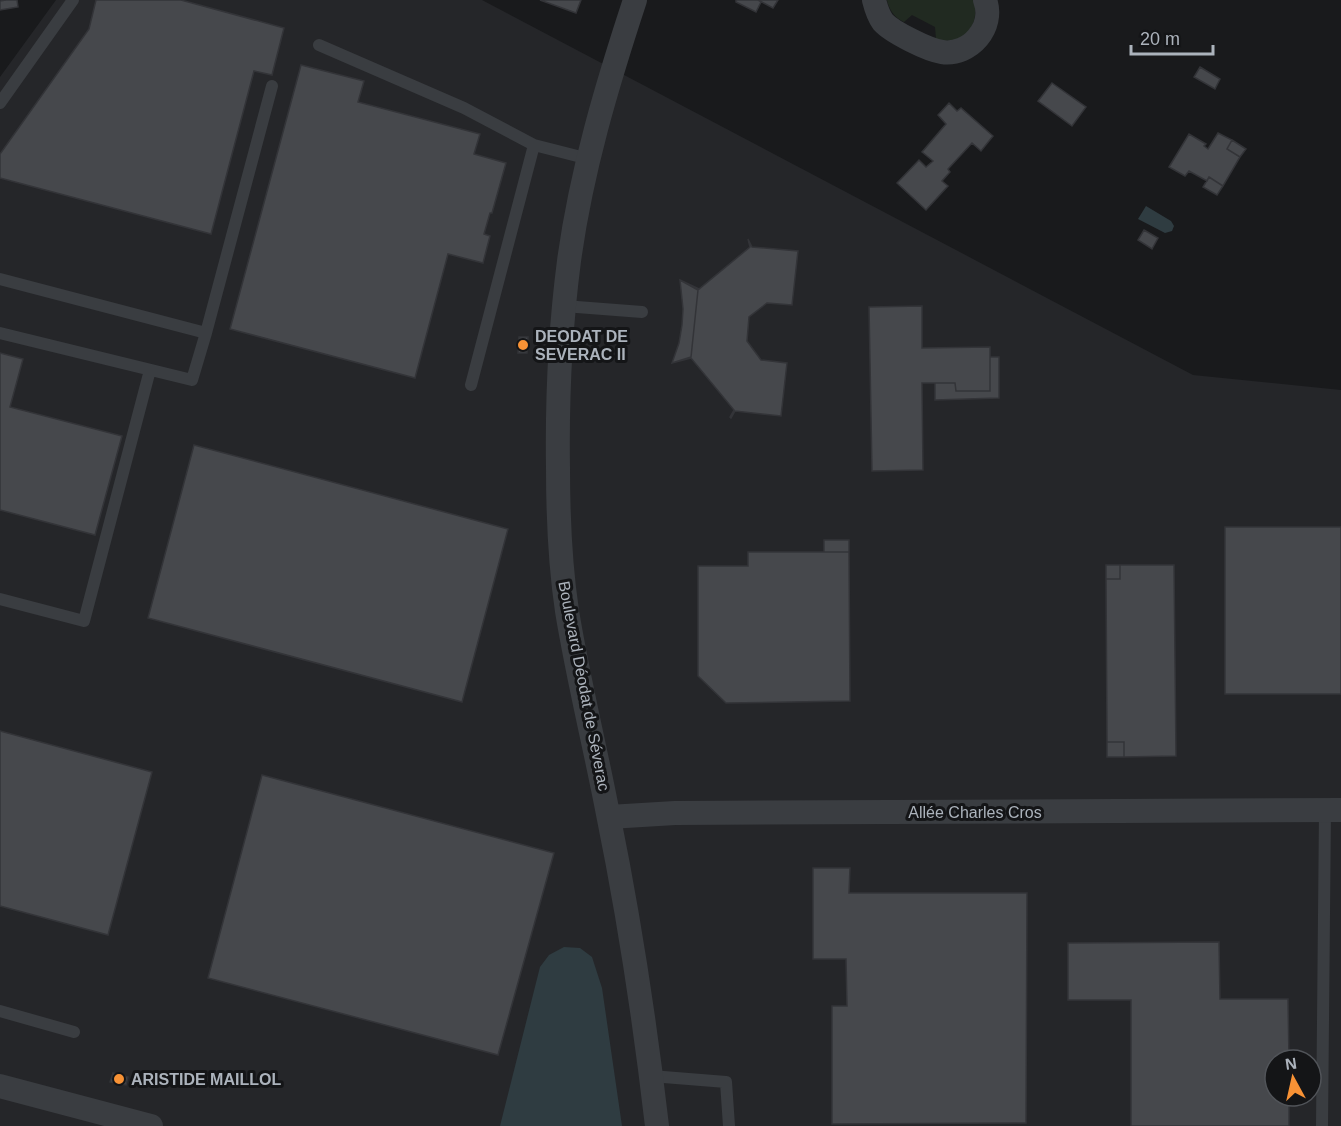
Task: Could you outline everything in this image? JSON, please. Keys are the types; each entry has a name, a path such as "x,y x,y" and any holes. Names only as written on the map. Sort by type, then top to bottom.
{"street":[{"name":"Boulevard Déodat de Séverac","path":"635,0 610,73 569,260 557,415 558,521 567,611 609,817 633,952 657,1126"},
{"path":"874,0 884,23 894,31 942,52 960,49 976,40 987,18 985,0"},
{"name":"Allée Charles Cros","path":"609,817 687,813 1333,810"},
{"path":"0,1086 151,1126"}],"lane":[{"path":"0,103 73,0"},
{"path":"319,45 464,108 534,145 590,159"},
{"path":"0,333 192,380 272,86"},
{"path":"471,385 534,145"},
{"path":"0,279 206,333"},
{"path":"564,306 642,312"},
{"path":"0,599 84,621 150,370"},
{"path":"1322,1126 1333,810"},
{"path":"0,1011 74,1032"},
{"path":"651,1076 726,1082 729,1126"}],"shaded area":[{"path":"56,0 482,0 1193,375 1341,390 1341,1126 0,1126 0,77"},
{"path":"887,0 974,0 974,20 968,32 958,39 951,41 936,39 935,27 912,15 904,22 893,13"},
{"path":"1146,206 1171,221 1174,226 1172,231 1165,233 1138,219"},
{"path":"564,947 580,948 592,957 602,988 622,1126 500,1126 540,967 549,955"}],"building":[{"path":"17,0 18,7 0,10 0,1"},
{"path":"96,0 181,0 284,28 272,75 254,71 211,234 0,178 0,154 89,29"},
{"path":"540,0 581,0 576,13"},
{"path":"736,0 758,0 761,2 756,12"},
{"path":"758,0 778,0 773,8"},
{"path":"301,65 364,81 358,102 480,134 474,154 506,163 484,234 490,236 483,263 448,254 415,378 230,329"},
{"path":"1200,67 1220,79 1215,89 1194,77"},
{"path":"1052,83 1086,107 1072,126 1038,101"},
{"path":"949,103 957,111 961,108 993,136 981,151 972,143 948,169 950,172 942,181 948,186 926,210 897,183 919,160 926,167 933,161 922,152 946,124 938,115"},
{"path":"1218,133 1232,140 1227,149 1240,157 1223,186 1209,177 1207,181 1189,171 1185,176 1169,167 1189,134 1206,144 1204,146 1208,149"},
{"path":"1232,140 1246,149 1240,157 1227,149"},
{"path":"1209,177 1223,186 1217,195 1203,187"},
{"path":"1144,230 1158,238 1152,249 1138,240"},
{"path":"748,239 752,247 798,251 792,305 767,303 749,317 747,341 761,360 787,363 781,416 735,411 731,418 734,410 691,358 672,363 691,357 698,290 680,280 699,289 750,247"},
{"path":"680,280 698,290 691,357 672,363 682,325"},
{"path":"922,306 922,348 990,347 990,391 956,391 955,383 922,383 923,470 872,471 869,307"},
{"name":"DEODAT DE SEVERAC II","path":"519,337 528,337 527,353 518,353"},
{"path":"0,353 23,359 10,407 122,436 95,535 0,510"},
{"path":"990,357 999,357 999,398 935,400 935,383 955,383 956,391 990,391"},
{"path":"194,445 508,529 462,702 148,618"},
{"path":"1225,527 1341,527 1341,694 1225,694"},
{"path":"824,540 849,540 849,552 824,552"},
{"path":"748,552 849,552 850,701 726,703 698,676 698,566 748,566"},
{"path":"1106,565 1120,565 1120,579 1106,579"},
{"path":"1120,565 1174,565 1176,756 1124,757 1124,742 1107,742 1106,579 1120,579"},
{"path":"0,731 152,772 108,935 0,906"},
{"path":"1107,742 1124,742 1124,757 1107,757"},
{"path":"262,775 554,853 498,1055 208,978"},
{"path":"813,868 850,868 849,893 1027,893 1026,1123 832,1124 832,1006 847,1006 846,959 813,959"},
{"path":"1219,942 1220,999 1288,999 1289,1048 1263,1048 1263,1108 1289,1108 1289,1126 1131,1126 1131,1000 1068,1000 1068,943"},
{"name":"ARISTIDE MAILLOL","path":"113,1073 128,1077 126,1085 110,1082"}],"place":[{"name":"DEODAT DE SEVERAC II","path":"523,345"},
{"name":"ARISTIDE MAILLOL","path":"119,1079"}]}
